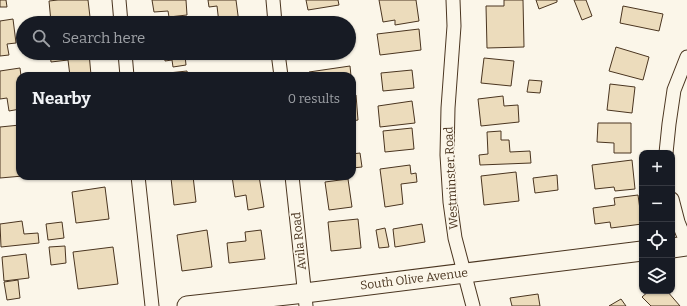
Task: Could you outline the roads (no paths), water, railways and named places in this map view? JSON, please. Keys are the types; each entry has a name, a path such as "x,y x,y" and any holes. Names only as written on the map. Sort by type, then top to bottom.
{"street":[{"path":"119,0 121,16"},
{"path":"273,0 274,16"},
{"name":"Westminster Road","path":"453,0 454,26 448,108 447,155 450,202 455,238 473,306"},
{"path":"666,150 674,90 687,57"},
{"path":"126,60 127,72"},
{"path":"279,60 280,72"},
{"path":"138,180 152,306"},
{"name":"Avila Road","path":"292,180 305,299"},
{"path":"675,211 687,245 675,247"},
{"name":"South Olive Avenue","path":"187,306 305,299 464,273 639,251"}]}
